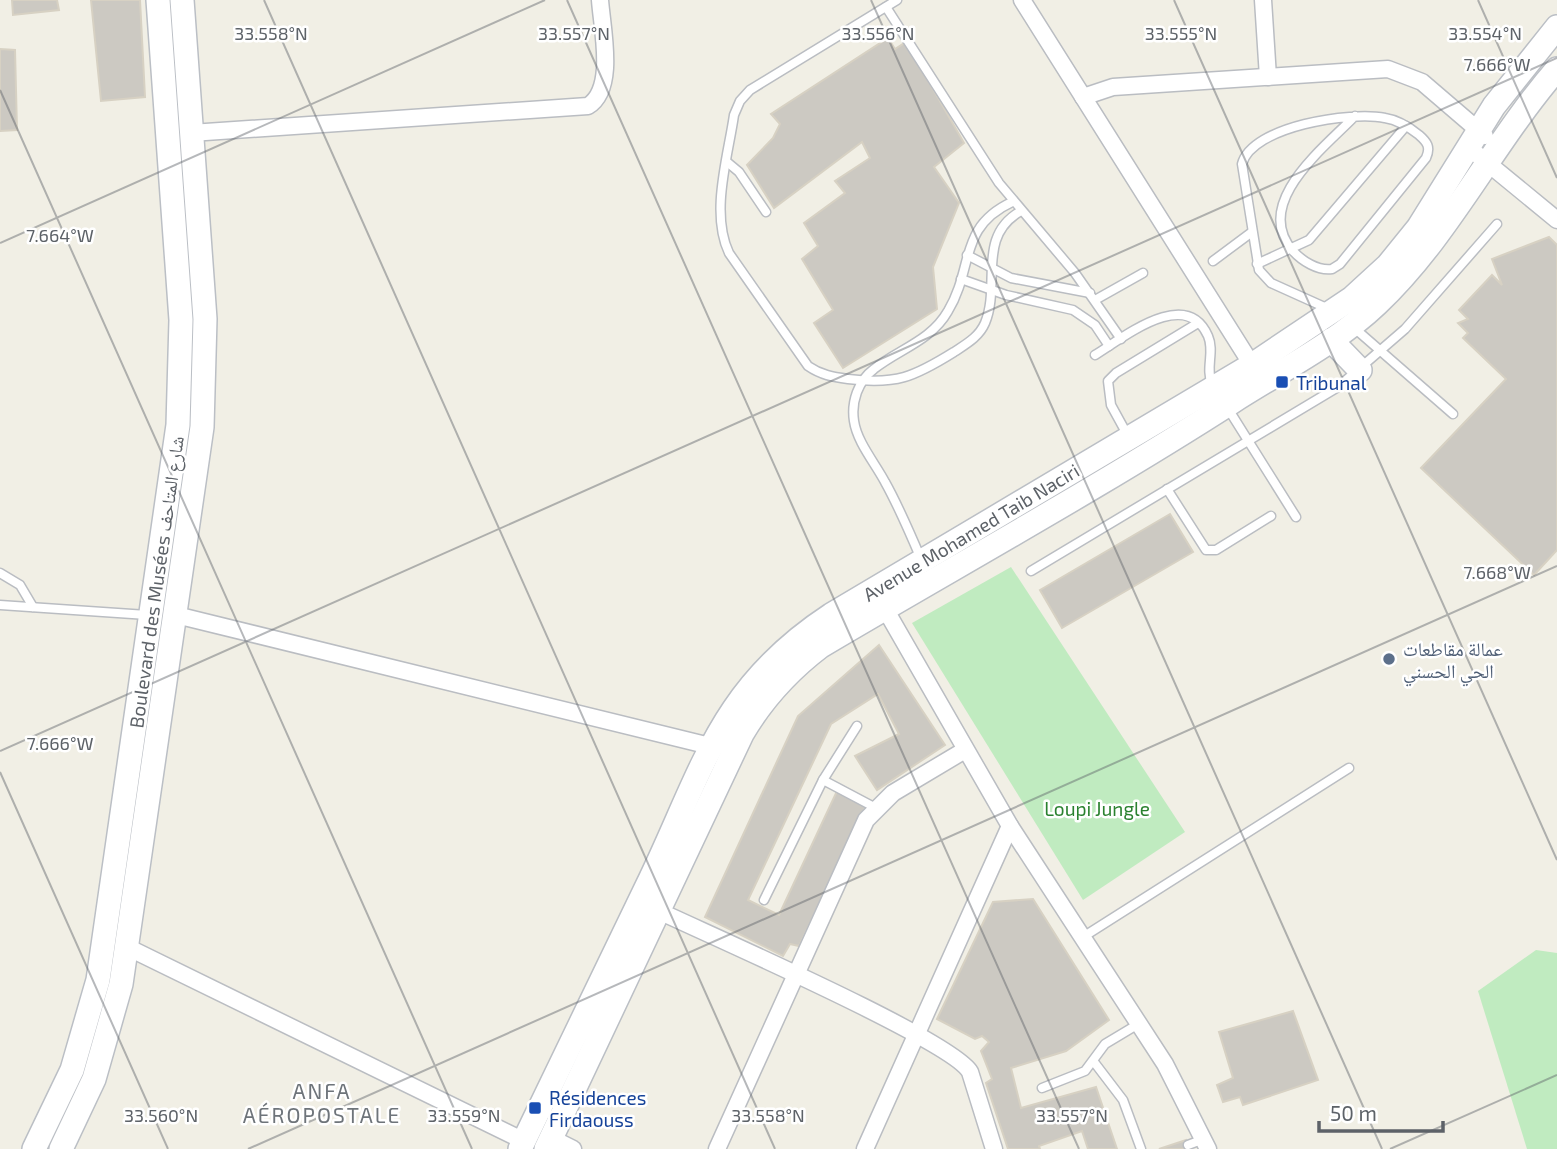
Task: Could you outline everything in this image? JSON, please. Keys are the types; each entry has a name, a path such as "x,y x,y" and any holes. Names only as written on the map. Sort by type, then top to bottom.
{"street":[{"name":"Boulevard des Musées شارع المتاحف","path":"34,1149 72,1070 98,980 178,425 181,355 158,0"},
{"name":"Boulevard des Musées شارع المتاحف","path":"61,1149 81,1110 105,1048 121,984 198,463 204,391 203,283 181,0"},
{"path":"191,133 589,106 600,97 605,84 600,0"},
{"path":"1021,0 1252,365"},
{"path":"1263,0 1268,77"},
{"name":"Avenue Mohamed Taib Naciri","path":"548,1144 742,734 768,695 921,559 1130,438 1220,397 1331,340 1342,319 1371,282 1404,247 1515,78 1557,27"},
{"path":"1083,97 1113,87 1376,69 1400,71 1422,82 1473,139 1492,154 1557,220"},
{"name":"Avenue Mohamed Taib Naciri","path":"522,1145 649,882 710,746 739,698 772,660 810,629 879,599 1130,467 1220,397 1252,365 1342,319 1400,281 1442,228 1492,154 1557,69"},
{"path":"1331,340 1360,370"},
{"path":"879,599 1010,826 1140,1023 1206,1144"},
{"path":"176,614 710,746"},
{"path":"717,1149 866,820 893,793 965,750"},
{"path":"865,1149 1010,826"},
{"path":"659,911 917,1034 968,1068 995,1149"},
{"path":"127,947 522,1145"},
{"path":"548,1144 573,1149"}],"lane":[{"path":"897,0 744,95 734,115 720,223 729,253 808,366 824,375 863,381 907,379 967,343 986,321 997,233 1007,220 1021,211"},
{"path":"886,7 1012,202 1092,297 1121,339"},
{"path":"1355,116 1288,187 1283,202 1282,223 1291,249 1321,269 1332,269 1340,264 1428,154 1425,140 1406,126 1383,117 1355,116 1312,123 1260,141 1248,149 1242,171 1257,264 1271,283 1342,319 1453,414"},
{"path":"1257,264 1309,240 1406,126"},
{"path":"727,162 742,175 766,212"},
{"path":"921,559 855,426 853,409 863,381 876,367 919,342 940,324 954,300 967,255 982,222 1012,202"},
{"path":"1031,571 1314,402 1360,370 1381,352 1497,224"},
{"path":"1213,261 1252,232"},
{"path":"967,255 1023,281 1092,297 1143,273"},
{"path":"961,279 990,290 1081,313 1095,325 1109,346"},
{"path":"1095,355 1166,315 1183,315 1198,323 1209,338 1209,376 1296,517"},
{"path":"1130,438 1111,405 1108,381 1116,373 1198,323"},
{"path":"1167,489 1203,548 1211,551 1271,516"},
{"path":"0,573 20,585 33,607"},
{"path":"0,605 152,615"},
{"path":"764,900 823,780 856,726"},
{"path":"1083,937 1349,768"},
{"path":"823,780 876,808"},
{"path":"1042,1088 1085,1071 1105,1044 1140,1023"},
{"path":"1094,1062 1124,1100 1141,1149"},
{"path":"1188,1145 1206,1144"}],"green space":[{"name":"Loupi Jungle","path":"1011,567 1185,832 1083,900 912,623"},
{"path":"1536,950 1557,953 1557,1149 1527,1149 1478,991"}],"building":[{"path":"12,0 57,0 59,10 13,15"},
{"path":"91,0 140,0 145,97 101,101"},
{"path":"888,38 895,49 906,42 964,143 934,167 959,203 933,267 937,309 843,368 814,323 833,310 802,259 818,246 804,223 845,193 835,181 870,158 862,142 774,208 747,165 773,138 780,124 771,114"},
{"path":"0,49 15,50 17,130 0,131"},
{"path":"1549,237 1557,245 1557,550 1534,575 1421,468 1506,379 1463,338 1468,333 1458,323 1468,319 1459,310 1492,275 1502,285 1492,259"},
{"path":"1170,514 1193,552 1062,628 1040,590"},
{"path":"879,645 945,745 877,790 855,756 899,734 878,694 831,724 748,900 779,915 837,791 867,804 799,946 790,944 783,956 705,917 798,716"},
{"path":"1033,899 1109,1020 1066,1051 1011,1068 1021,1108 1096,1087 1117,1149 1088,1149 1082,1131 1039,1146 1040,1149 1008,1149 986,1083 992,1079 981,1051 989,1042 982,1036 975,1039 937,1019 993,902"},
{"path":"1293,1011 1318,1080 1243,1105 1240,1097 1223,1102 1217,1085 1233,1078 1219,1032"},
{"path":"1186,1140 1189,1149 1159,1149"}],"place":[{"name":"Tribunal","path":"1282,382"},
{"name":"عمالة مقاطعات الحي الحسني","path":"1389,659"},
{"name":"Résidences Firdaouss","path":"535,1108"}],"district":[{"name":"ANFA AÉROPOSTALE","path":"322,1102"}]}
